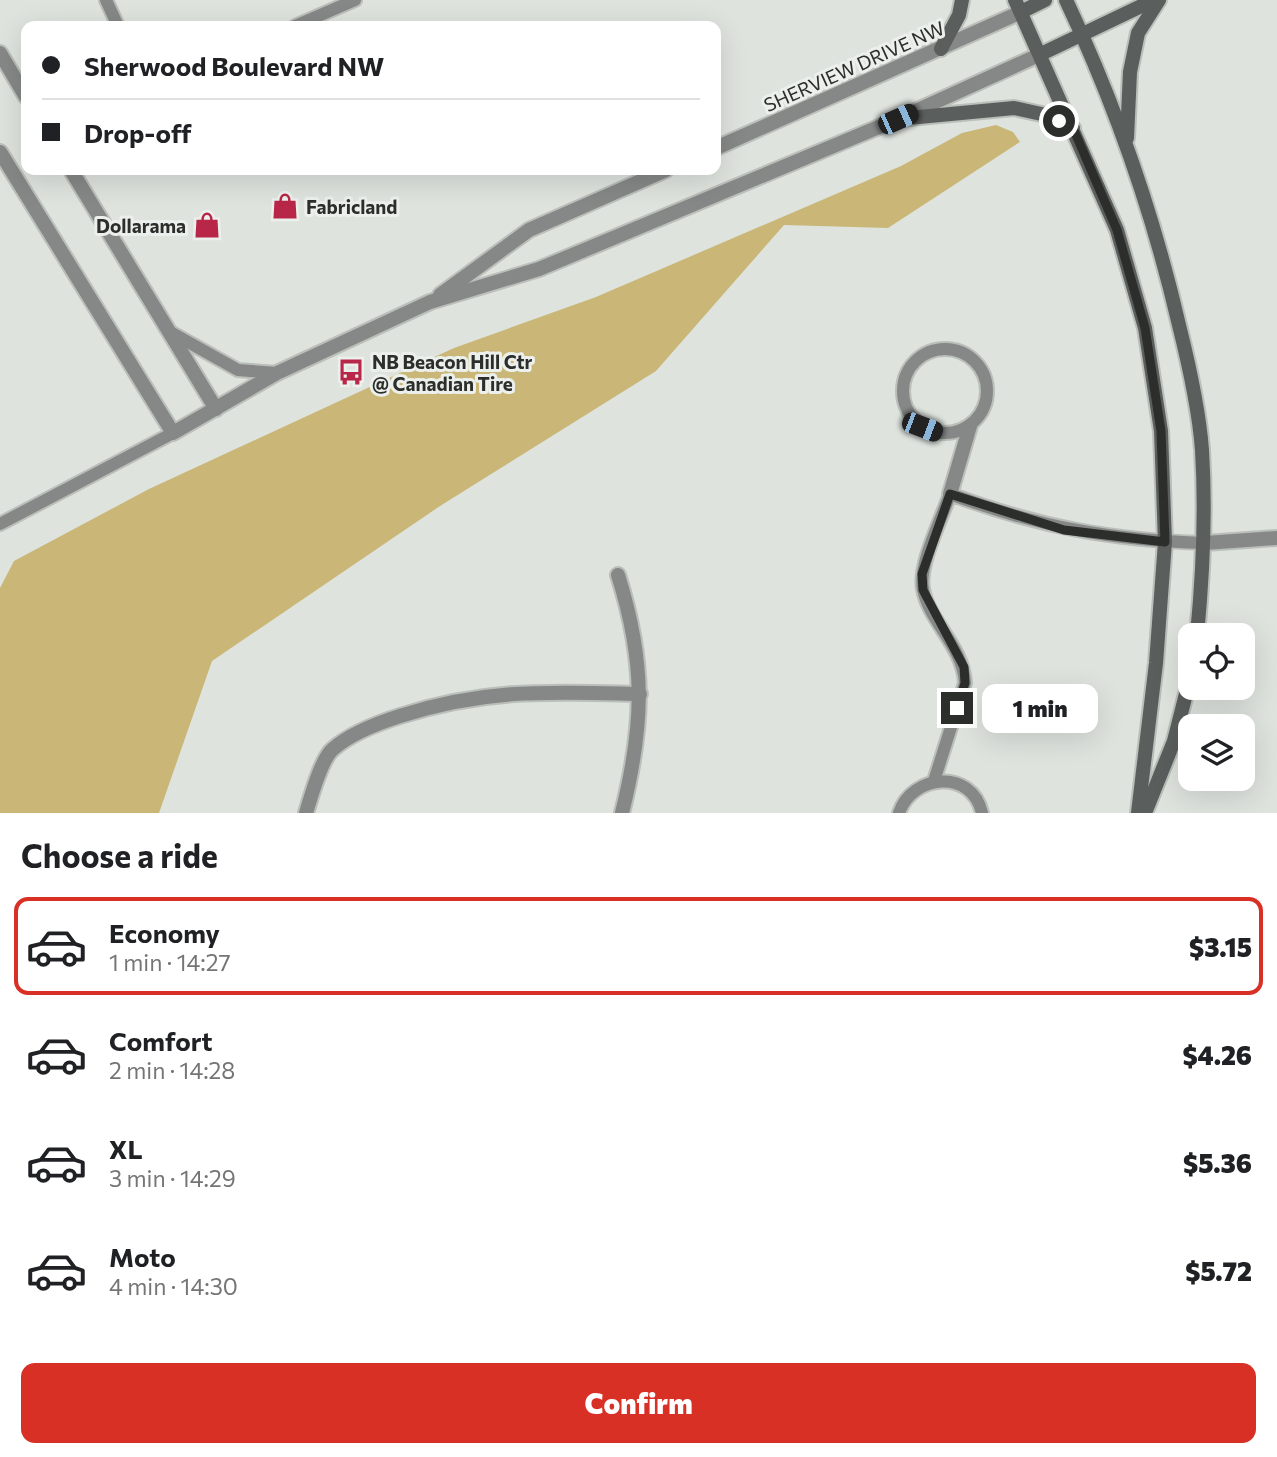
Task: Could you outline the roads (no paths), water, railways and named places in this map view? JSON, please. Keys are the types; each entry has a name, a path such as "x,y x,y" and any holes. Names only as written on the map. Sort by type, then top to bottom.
{"street":[{"path":"941,49 959,15 962,0"},
{"name":"SHERVIEW DRIVE NW","path":"721,146 941,49 1018,6 1045,0"},
{"path":"1066,0 1083,35 1127,146 1167,271 1187,360 1202,447 1205,543 1198,623"},
{"path":"0,152 173,433 277,373 430,302 539,269 898,119 1157,0"},
{"path":"1127,146 1130,72 1138,33 1157,0"},
{"path":"1018,6 1117,230 1145,328 1161,431 1165,542 1156,663 1138,813"},
{"path":"0,53 21,89"},
{"path":"898,119 1014,108 1046,115 1073,128"},
{"path":"74,175 216,410"},
{"path":"430,302 529,230 655,175"},
{"path":"950,494 970,426"},
{"path":"1205,543 1277,538"},
{"path":"618,575 632,618 640,694 637,753 622,813"},
{"path":"306,813 331,750 357,733 389,720 443,702 509,692 640,694"},
{"path":"1145,813 1174,741 1184,700"}],"lane":[{"path":"106,0 116,21"},
{"path":"307,21 355,0"},
{"path":"172,334 238,370 277,373"},
{"path":"936,349 952,349 968,355 980,366 987,382 987,398 981,414 970,426 954,433 938,433 922,427 910,416 903,400 903,384 909,368 920,356 936,349"},
{"path":"0,524 173,433"},
{"path":"934,780 965,683 964,667 923,590 922,574 950,494 1064,530 1165,542 1205,543"},
{"path":"899,813 903,801 916,787 934,780 954,782 970,792 982,813"}],"place":[{"name":"Fabricland","path":"285,206"},
{"name":"Dollarama","path":"207,225"},
{"name":"NB Beacon Hill Ctr @ Canadian Tire","path":"351,372"}]}
